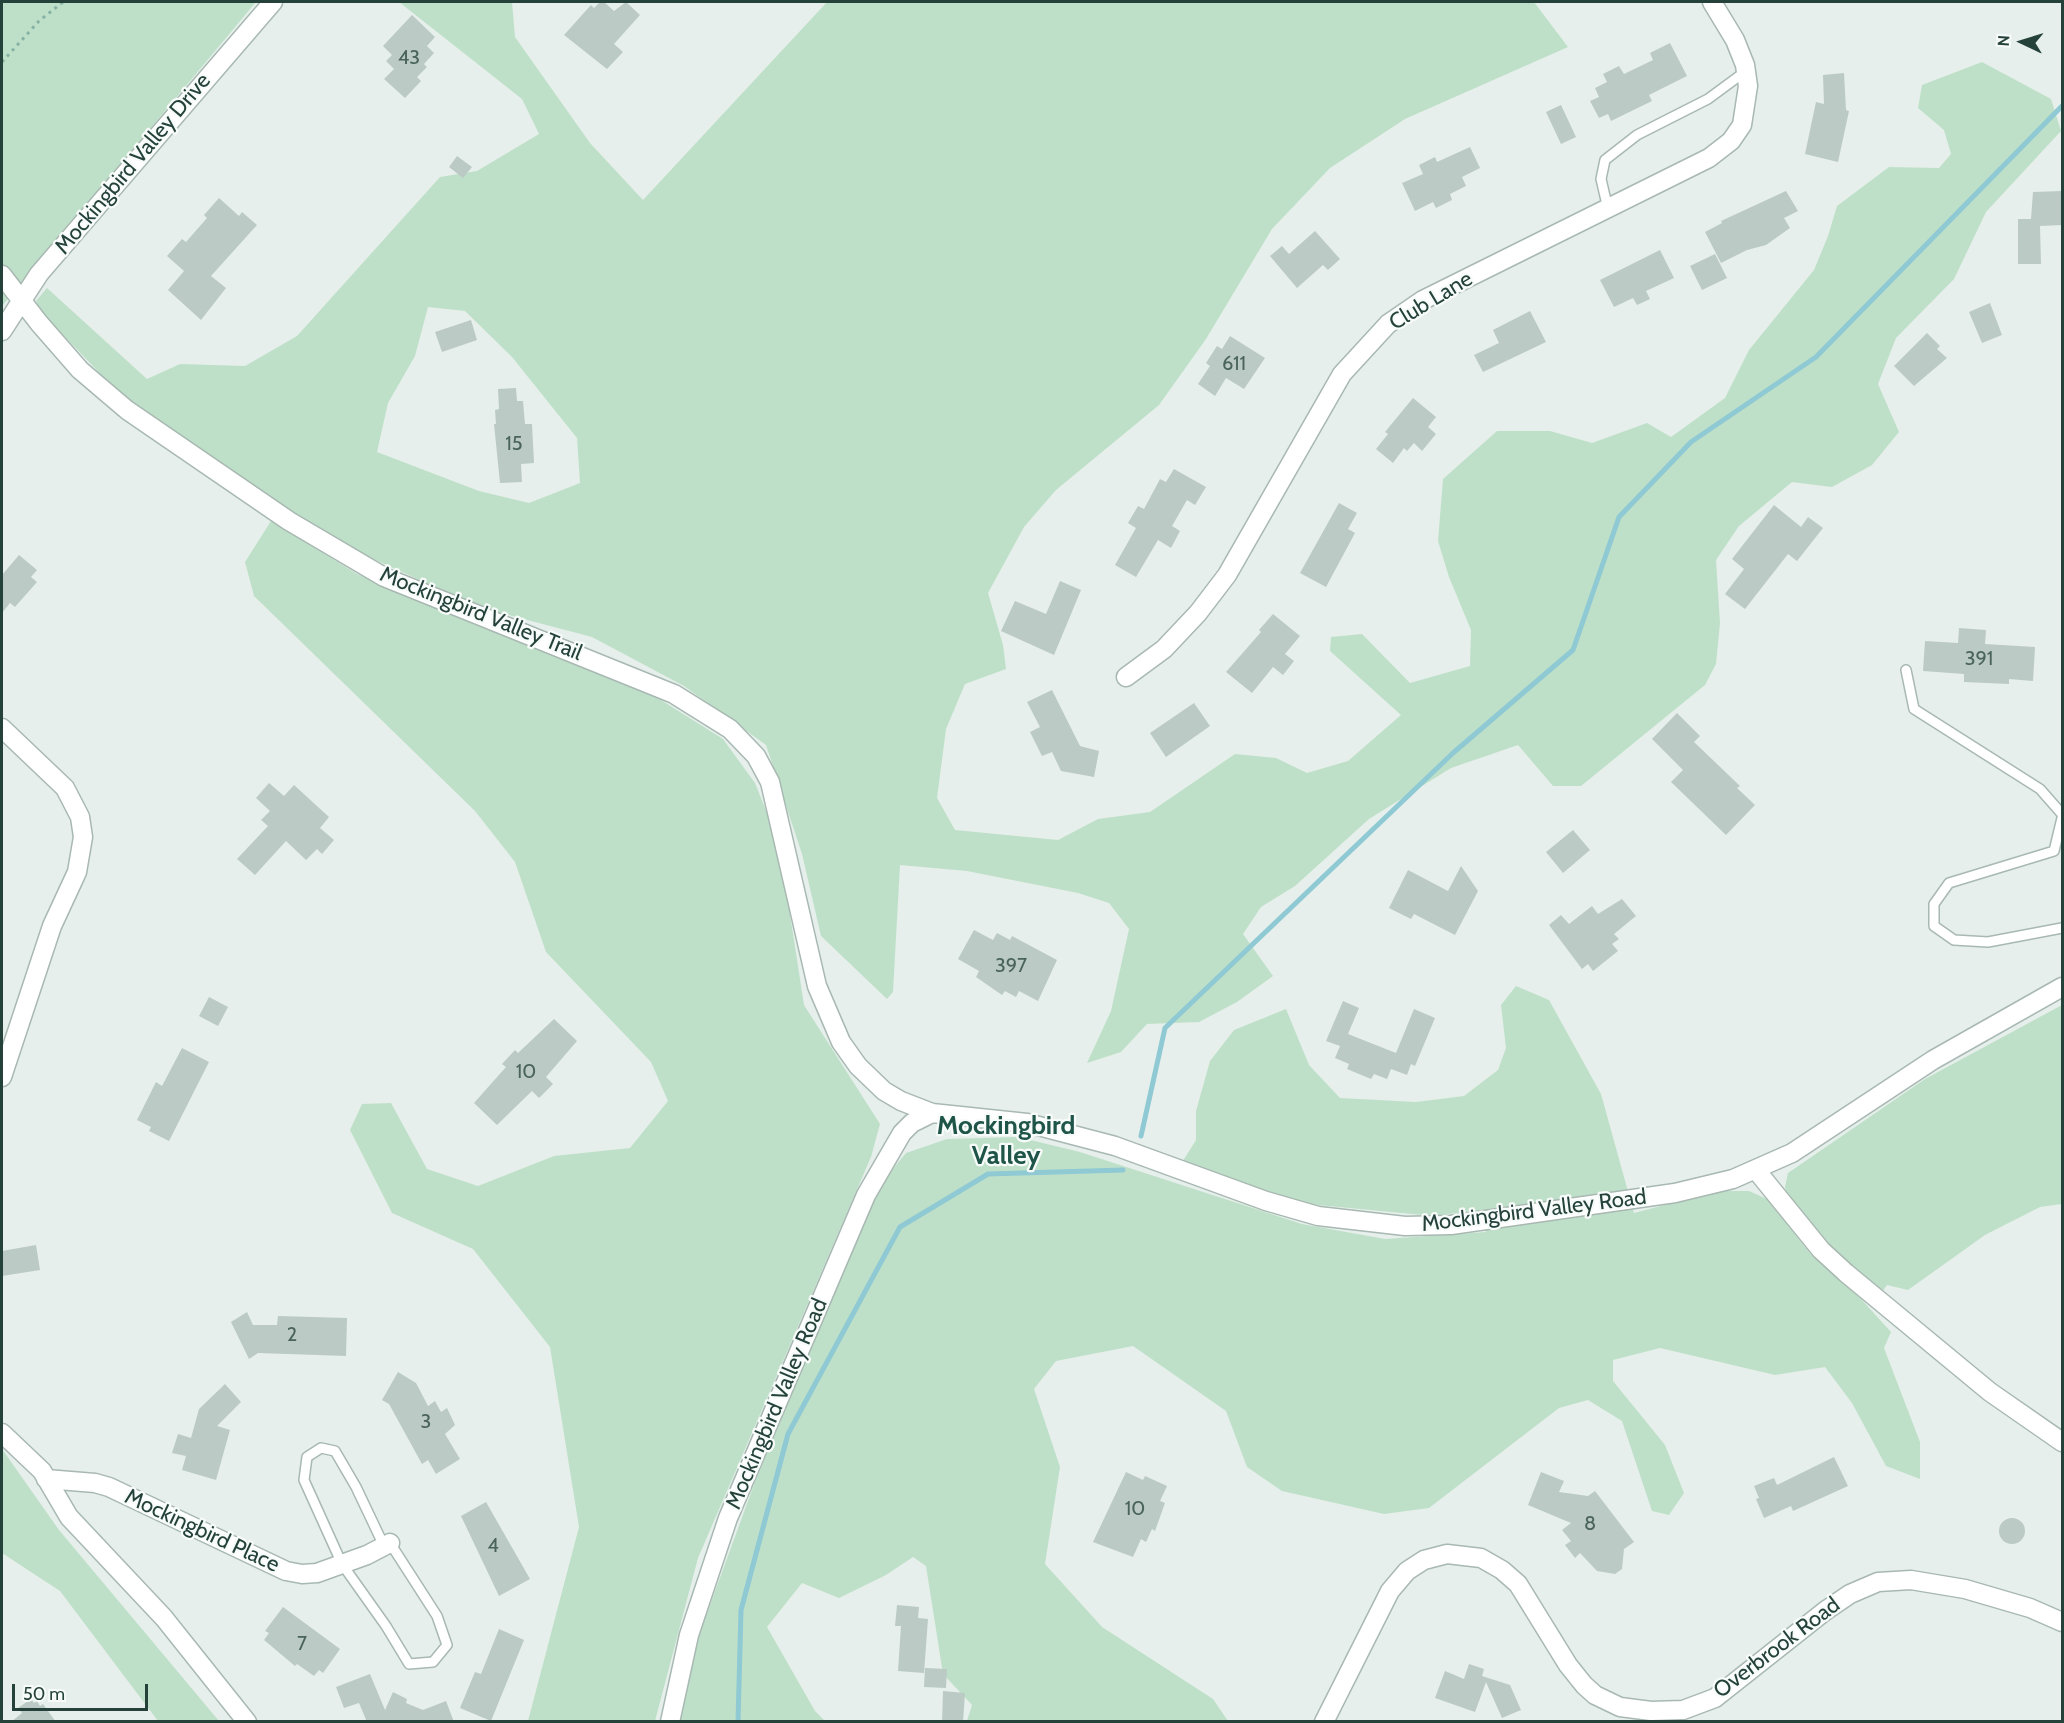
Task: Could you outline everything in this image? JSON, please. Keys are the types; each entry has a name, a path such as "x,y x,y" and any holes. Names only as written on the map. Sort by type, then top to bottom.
{"street":[{"name":"Mockingbird Valley Drive","path":"2,331 39,274 273,2"},
{"name":"Club Lane","path":"1126,677 1164,649 1198,613 1227,575 1342,374 1361,350 1388,324 1424,300 1709,158 1731,141 1742,124 1746,112 1748,86 1746,71 1735,40 1712,2"},
{"name":"Mockingbird Valley Trail","path":"2,274 22,302 80,370 127,410 309,533 384,577 674,694 730,729 756,756 770,782 812,961"},
{"path":"2,728 65,788 80,817 83,837 76,872 52,926 2,1077"},
{"name":"Mockingbird Valley Road","path":"812,961 824,1006 841,1042 858,1066 884,1090 901,1101 932,1113 1027,1123 1079,1134 1266,1202 1318,1216 1394,1225 1451,1225 1540,1214 1675,1193 1732,1179 1792,1153 1933,1060 2062,987"},
{"name":"Mockingbird Valley Road","path":"670,1722 689,1635 728,1518 866,1195 902,1133 912,1123 932,1113"},
{"path":"1756,1170 1821,1250 1846,1273 1990,1392 2062,1442"},
{"path":"2,1433 18,1446 46,1479 69,1517 164,1617 246,1722"},
{"name":"Mockingbird Place","path":"46,1479 95,1483 109,1487 286,1571 302,1574 317,1573 387,1545"},
{"name":"Overbrook Road","path":"1323,1722 1390,1591 1407,1571 1436,1556 1469,1555 1502,1570 1518,1584 1568,1665 1584,1685 1596,1695 1620,1707 1651,1711 1683,1710 1715,1698 1824,1611 1850,1594 1878,1582 1911,1580 1965,1589 2030,1608 2062,1622"}],"lane":[{"path":"1608,209 1601,179 1605,160 1637,135 1708,99 1746,71"},
{"path":"1906,670 1914,709 2040,789 2062,816 2054,851 1949,883 1934,904 1934,926 1953,940 1988,942 2062,928"},
{"path":"321,1448 335,1451 387,1545 437,1616 447,1646 433,1662 409,1664 386,1626 342,1564 304,1480 307,1457 321,1448"}],"path":[{"path":"2,62 39,21 63,2"}],"green space":[{"path":"2,2 256,2 2,306"},
{"path":"399,2 512,2 515,37 590,143 643,200 827,2 1534,2 1568,47 1405,119 1330,168 1272,229 1206,339 1159,405 1056,490 1024,527 988,593 1003,645 1006,669 965,684 946,729 937,798 955,830 1058,840 1098,819 1150,812 1235,754 1276,758 1307,773 1348,761 1401,715 1330,651 1331,637 1362,634 1410,683 1470,666 1471,630 1449,577 1438,541 1443,479 1497,431 1550,431 1592,443 1647,423 1671,437 1725,398 1749,350 1814,270 1837,206 1889,167 1939,168 1951,154 1944,130 1918,108 1922,85 1982,62 2051,99 2061,131 1986,212 1954,279 1896,338 1878,384 1899,432 1872,465 1832,487 1792,482 1739,526 1716,560 1720,623 1716,664 1705,685 1581,786 1553,786 1518,745 1451,768 1369,819 1295,886 1261,907 1243,934 1273,976 1237,1002 1199,1022 1147,1024 1121,1052 1087,1063 1111,1011 1129,929 1109,903 1078,893 967,871 900,865 893,992 887,999 821,936 802,854 766,745 684,686 592,637 482,608 371,558 262,494 196,451 113,387 41,312 36,301 47,288 147,379 180,364 245,366 297,336 440,177 477,171 539,134 522,99","holes":["428,307 465,311 512,357 577,438 580,483 529,503 479,491 377,452 388,403 415,356"]},
{"path":"271,521 357,574 653,695 723,739 755,783 779,843 804,1005 880,1124 871,1157 698,1558 655,1721 528,1721 579,1527 550,1347 473,1249 392,1213 350,1130 362,1104 391,1103 427,1169 478,1186 554,1156 630,1148 668,1101 651,1062 546,952 515,862 475,811 254,596 245,562"},
{"path":"1516,986 1549,1000 1601,1094 1634,1213 1718,1191 1749,1191 1767,1199 1809,1252 1861,1299 1891,1332 1884,1348 1920,1442 1920,1479 1886,1466 1852,1403 1825,1367 1775,1375 1660,1348 1613,1360 1613,1381 1665,1445 1684,1493 1669,1515 1652,1511 1622,1421 1588,1400 1559,1408 1429,1508 1384,1514 1282,1491 1247,1467 1226,1411 1133,1346 1056,1361 1034,1389 1060,1467 1045,1564 1102,1627 1213,1699 1228,1721 967,1721 972,1705 943,1674 926,1566 913,1557 886,1575 839,1598 802,1583 767,1627 815,1711 825,1721 678,1722 694,1649 756,1479 882,1182 906,1153 947,1139 1018,1137 1080,1152 1302,1224 1385,1239 1486,1232 1473,1211 1433,1216 1297,1203 1181,1164 1196,1140 1196,1111 1210,1061 1234,1030 1286,1009 1309,1065 1340,1098 1416,1102 1464,1096 1498,1070 1506,1048 1501,1005"},
{"path":"2062,1005 2062,1204 2040,1207 1985,1235 1908,1290 1887,1285 1880,1295 1788,1204 1785,1187 1788,1173 1925,1079"},
{"path":"2,1449 59,1530 219,1721 158,1721 60,1591 2,1553"}],"building":[{"path":"600,2 604,2 614,11 626,2 640,15 614,44 623,52 607,69 564,35 591,5 594,8"},
{"path":"412,15 435,37 427,46 434,53 424,64 427,67 417,77 421,81 405,98 384,79 394,69 386,61 392,55 383,46"},
{"path":"1670,43 1687,76 1649,95 1652,101 1611,121 1608,114 1599,118 1590,101 1599,97 1595,88 1607,82 1603,74 1619,66 1624,74 1653,60 1650,53"},
{"path":"1844,73 1846,110 1849,111 1838,162 1805,154 1816,102 1824,104 1823,75"},
{"path":"1561,105 1576,137 1561,144 1546,112"},
{"path":"1470,147 1480,168 1462,177 1466,186 1450,194 1452,200 1436,208 1433,202 1415,211 1402,183 1423,174 1419,165 1435,157 1437,162"},
{"path":"457,156 472,167 463,178 449,167"},
{"path":"1786,191 1798,211 1784,218 1790,228 1766,245 1747,250 1721,263 1705,232 1722,223 1721,221"},
{"path":"2062,191 2062,225 2040,226 2041,264 2018,264 2018,219 2031,219 2033,192"},
{"path":"219,198 239,216 242,212 257,225 211,276 226,288 201,320 168,290 184,271 167,256 182,239 186,242 207,218 204,215"},
{"path":"1315,231 1340,259 1328,270 1323,265 1297,288 1270,256 1282,246 1289,254"},
{"path":"1660,250 1674,278 1646,291 1650,299 1637,305 1633,298 1614,307 1600,280"},
{"path":"1715,254 1727,278 1702,290 1690,266"},
{"path":"1990,303 2002,335 1982,343 1969,312"},
{"path":"1530,311 1546,342 1483,372 1474,355 1499,343 1493,330"},
{"path":"471,320 477,340 442,352 435,332"},
{"path":"1927,333 1940,346 1937,349 1947,358 1914,386 1894,366"},
{"path":"1230,336 1265,358 1244,389 1226,378 1215,396 1198,384 1210,366 1206,363 1217,346 1222,349"},
{"path":"516,388 517,401 523,401 525,424 532,424 534,463 521,464 522,482 500,483 494,424 496,424 495,410 499,409 498,389"},
{"path":"1413,398 1436,417 1428,427 1436,434 1422,451 1414,443 1407,451 1404,448 1393,463 1376,449 1388,434 1385,432"},
{"path":"1174,469 1206,487 1195,505 1187,500 1172,526 1180,531 1171,548 1158,540 1136,577 1115,565 1136,528 1128,523 1138,506 1144,509 1160,479 1166,482"},
{"path":"1339,503 1357,513 1348,529 1355,533 1326,587 1300,573"},
{"path":"1774,505 1801,527 1808,517 1823,528 1797,561 1788,554 1745,609 1725,594 1744,569 1732,559"},
{"path":"19,555 37,570 31,577 37,582 15,607 10,603 2,613 2,575"},
{"path":"1060,581 1081,590 1054,655 1001,631 1015,601 1046,614"},
{"path":"1273,614 1300,636 1285,654 1294,661 1283,675 1273,667 1252,693 1226,672 1261,632 1259,630"},
{"path":"1959,628 1986,630 1985,644 2035,647 2033,681 2009,679 2009,684 1964,682 1964,674 1923,671 1925,641 1958,643"},
{"path":"1052,690 1080,746 1099,751 1094,777 1061,771 1052,752 1042,756 1030,732 1040,727 1027,702"},
{"path":"1194,703 1210,726 1166,757 1150,733"},
{"path":"1677,713 1700,736 1694,742 1740,786 1737,788 1755,805 1726,835 1671,782 1683,770 1652,739"},
{"path":"269,783 284,796 294,785 329,817 320,828 334,840 322,854 317,849 306,860 286,841 255,875 237,859 268,826 261,820 270,811 256,798"},
{"path":"1573,830 1590,850 1563,873 1546,852"},
{"path":"1461,866 1478,891 1455,935 1414,914 1411,919 1389,908 1408,870 1448,891"},
{"path":"1622,899 1636,916 1614,934 1619,939 1612,944 1618,951 1593,971 1588,964 1582,969 1549,925 1561,915 1569,924 1592,906 1598,914"},
{"path":"974,930 993,940 997,933 1010,940 1012,936 1057,960 1038,1001 1019,991 1016,997 1005,991 1002,995 976,977 979,971 958,959"},
{"path":"209,997 228,1007 218,1026 199,1016"},
{"path":"1343,1001 1359,1008 1348,1034 1396,1053 1414,1009 1435,1018 1415,1066 1411,1064 1407,1075 1391,1069 1387,1079 1374,1074 1371,1079 1347,1069 1349,1064 1335,1058 1340,1046 1326,1041"},
{"path":"554,1019 577,1041 546,1077 553,1084 539,1098 532,1091 497,1125 474,1103 506,1067 502,1064 515,1050 518,1053"},
{"path":"182,1048 209,1062 169,1141 149,1131 151,1127 137,1120 156,1082 162,1086"},
{"path":"36,1245 40,1270 2,1276 2,1251"},
{"path":"247,1312 253,1325 277,1325 278,1316 347,1318 346,1356 258,1353 249,1359 231,1322"},
{"path":"398,1372 416,1383 428,1406 435,1401 441,1412 447,1408 455,1425 445,1434 460,1459 436,1474 428,1460 422,1464 389,1404 382,1400"},
{"path":"225,1384 241,1402 217,1426 230,1430 216,1480 182,1470 186,1456 172,1453 178,1434 191,1438 199,1409"},
{"path":"1834,1457 1848,1486 1793,1511 1791,1506 1764,1518 1756,1499 1759,1498 1754,1486 1774,1478 1777,1485"},
{"path":"1126,1472 1143,1480 1145,1476 1167,1486 1160,1501 1165,1503 1155,1531 1152,1529 1146,1542 1141,1539 1133,1557 1093,1542"},
{"path":"1541,1472 1564,1481 1559,1492 1588,1496 1595,1491 1634,1542 1624,1549 1622,1569 1615,1574 1597,1571 1580,1553 1575,1558 1565,1545 1571,1541 1562,1530 1571,1523 1528,1505"},
{"path":"486,1502 530,1579 499,1596 461,1516"},
{"path":"2012,1518 2021,1522 2025,1531 2021,1540 2012,1544 2003,1540 1999,1531 2003,1522"},
{"path":"897,1605 919,1607 918,1618 928,1619 924,1673 898,1671 901,1626 895,1626"},
{"path":"283,1607 340,1649 323,1673 319,1670 314,1676 297,1664 295,1666 264,1640 269,1633 265,1631"},
{"path":"499,1629 524,1640 491,1721 460,1708 475,1672 481,1674"},
{"path":"1469,1664 1484,1669 1482,1676 1510,1685 1521,1710 1502,1718 1486,1682 1475,1712 1435,1698 1445,1671 1464,1679"},
{"path":"925,1668 947,1669 946,1688 924,1687"},
{"path":"370,1674 385,1710 393,1692 407,1699 406,1703 423,1710 446,1701 454,1722 367,1722 359,1703 344,1708 336,1687"},
{"path":"943,1691 965,1693 963,1722 942,1722"},
{"path":"31,1699 34,1703 37,1701 40,1706 43,1704 56,1722 11,1722 22,1713 18,1708"}],"waterway":[{"path":"1141,1136 1165,1028 1453,753 1573,650 1619,517 1691,442 1816,357 2062,106"},
{"path":"738,1722 741,1610 788,1434 900,1227 988,1174 1123,1170"}],"district":[{"name":"Mockingbird Valley","path":"1006,1141"}]}
